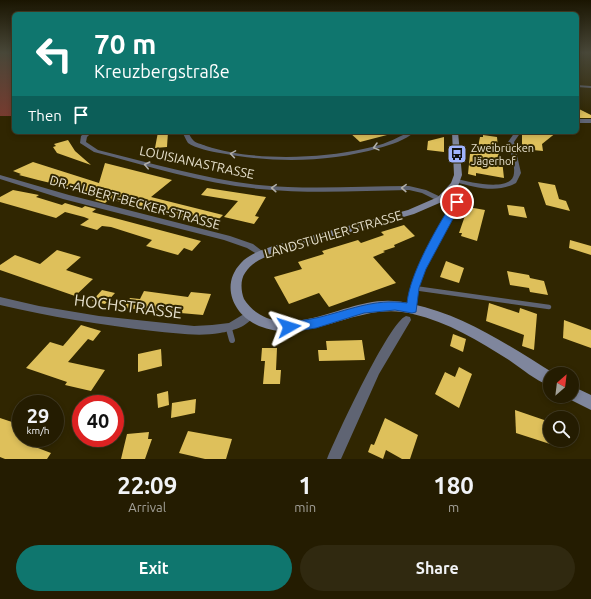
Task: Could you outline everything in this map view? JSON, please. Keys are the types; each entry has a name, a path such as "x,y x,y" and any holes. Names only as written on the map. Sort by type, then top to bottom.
{"street":[{"path":"579,86 591,87"},
{"path":"579,121 591,121"},
{"name":"LOUISIANASTRASSE","path":"86,134 84,136 83,143 96,151 213,180 282,189 409,188 424,191 441,199"},
{"path":"186,134 191,142 220,152 256,157 291,159 334,156 365,150 398,140 408,134"},
{"path":"456,134 459,169 456,181 498,186 512,182 517,175 511,142 517,134"},
{"name":"DR.-ALBERT-BECKER-STRASSE","path":"0,177 66,197 227,238 250,246 262,254"},
{"name":"LANDSTUHLER STRASSE","path":"249,315 236,296 236,281 239,272 245,265 262,254 411,212 441,199 456,181"},
{"name":"HOCHSTRASSE","path":"0,302 84,318 195,330 228,327 238,324 249,315"},
{"path":"249,315 262,322 289,327 316,323 364,308 395,306 412,308 446,318 466,328 543,375"},
{"path":"334,459 390,341 406,320"},
{"path":"579,397 591,403"}],"lane":[{"path":"412,308 414,288 432,248 464,191"},
{"path":"414,288 549,307"},
{"path":"228,327 232,340"}],"shaded area":[{"path":"0,74 12,74 12,116 0,116"}],"building":[{"path":"579,109 591,115 591,118 579,118"},
{"path":"158,134 168,134 167,147 155,148"},
{"path":"351,134 387,134 387,135 360,142"},
{"path":"522,134 554,134 542,144 543,151 522,149"},
{"path":"483,135 497,137 499,159 502,160 504,178 476,173 476,176 468,174 470,154 477,152 480,137 483,137"},
{"path":"444,137 444,152 427,150 428,141"},
{"path":"68,140 75,151 91,165 57,153 53,147 56,146 54,144"},
{"path":"33,162 99,183 105,163 172,180 151,197 223,215 214,224 195,218 193,220 161,213 110,199 105,203 95,200 101,195 19,175 21,174 13,171"},
{"path":"538,182 555,185 559,199 566,201 570,211 546,205"},
{"path":"207,188 266,197 255,216 259,217 254,224 224,217 238,201 201,195"},
{"path":"13,190 39,195 36,197 62,205 65,203 82,208 85,206 96,209 92,212 201,241 192,251 184,248 178,255 146,246 152,240 111,227 102,226 97,230 80,225 89,219 84,217 65,212 56,218 0,202 0,197"},
{"path":"507,205 524,207 527,218 509,215"},
{"path":"468,207 485,210 477,241 461,236 462,233 459,233"},
{"path":"404,225 415,236 394,245 395,247 383,251 385,252 373,257 396,283 329,307 319,293 289,304 274,277 302,269 298,262 324,254 322,251 358,240 361,243 384,235 381,232"},
{"path":"570,240 591,246 591,255 569,248"},
{"path":"57,250 81,257 66,270 93,279 75,296 0,270 0,265 15,255 40,264"},
{"path":"446,261 464,268 459,283 440,277"},
{"path":"507,271 529,275 530,278 544,281 548,295 530,292 529,288 510,285"},
{"path":"102,290 115,293 105,304 92,301"},
{"path":"144,291 188,297 191,292 211,294 203,315 124,308 130,298 140,299"},
{"path":"489,303 519,313 520,308 537,314 534,350 522,346 524,335 486,321"},
{"path":"564,320 591,330 591,348 563,338"},
{"path":"81,325 101,331 93,341 88,339 68,362 105,370 91,391 65,385 67,382 26,368 50,342 63,346"},
{"path":"453,334 466,339 463,352 450,346"},
{"path":"362,340 365,360 319,361 318,350 327,350 326,341"},
{"path":"262,348 277,348 276,370 281,370 280,384 263,384 265,361 261,361"},
{"path":"161,349 162,366 138,372 138,354"},
{"path":"459,367 472,374 459,408 435,394 445,372 455,377"},
{"path":"168,391 169,405 158,408 157,394"},
{"path":"196,399 195,413 171,418 172,403"},
{"path":"515,410 543,420 543,442 516,433"},
{"path":"0,418 12,422 12,447 35,447 51,453 47,459 5,459 0,457"},
{"path":"385,418 418,435 410,459 402,459 386,450 383,459 368,452 371,444 374,445"},
{"path":"188,431 232,439 226,459 205,459 179,453"},
{"path":"149,432 148,439 152,439 145,459 121,459 127,434"}],"place":[{"name":"Zweibrücken Jägerhof","path":"457,154"}],"route":[{"path":"289,327 316,323 364,308 379,306 412,308 411,300 421,269 457,202"}]}
